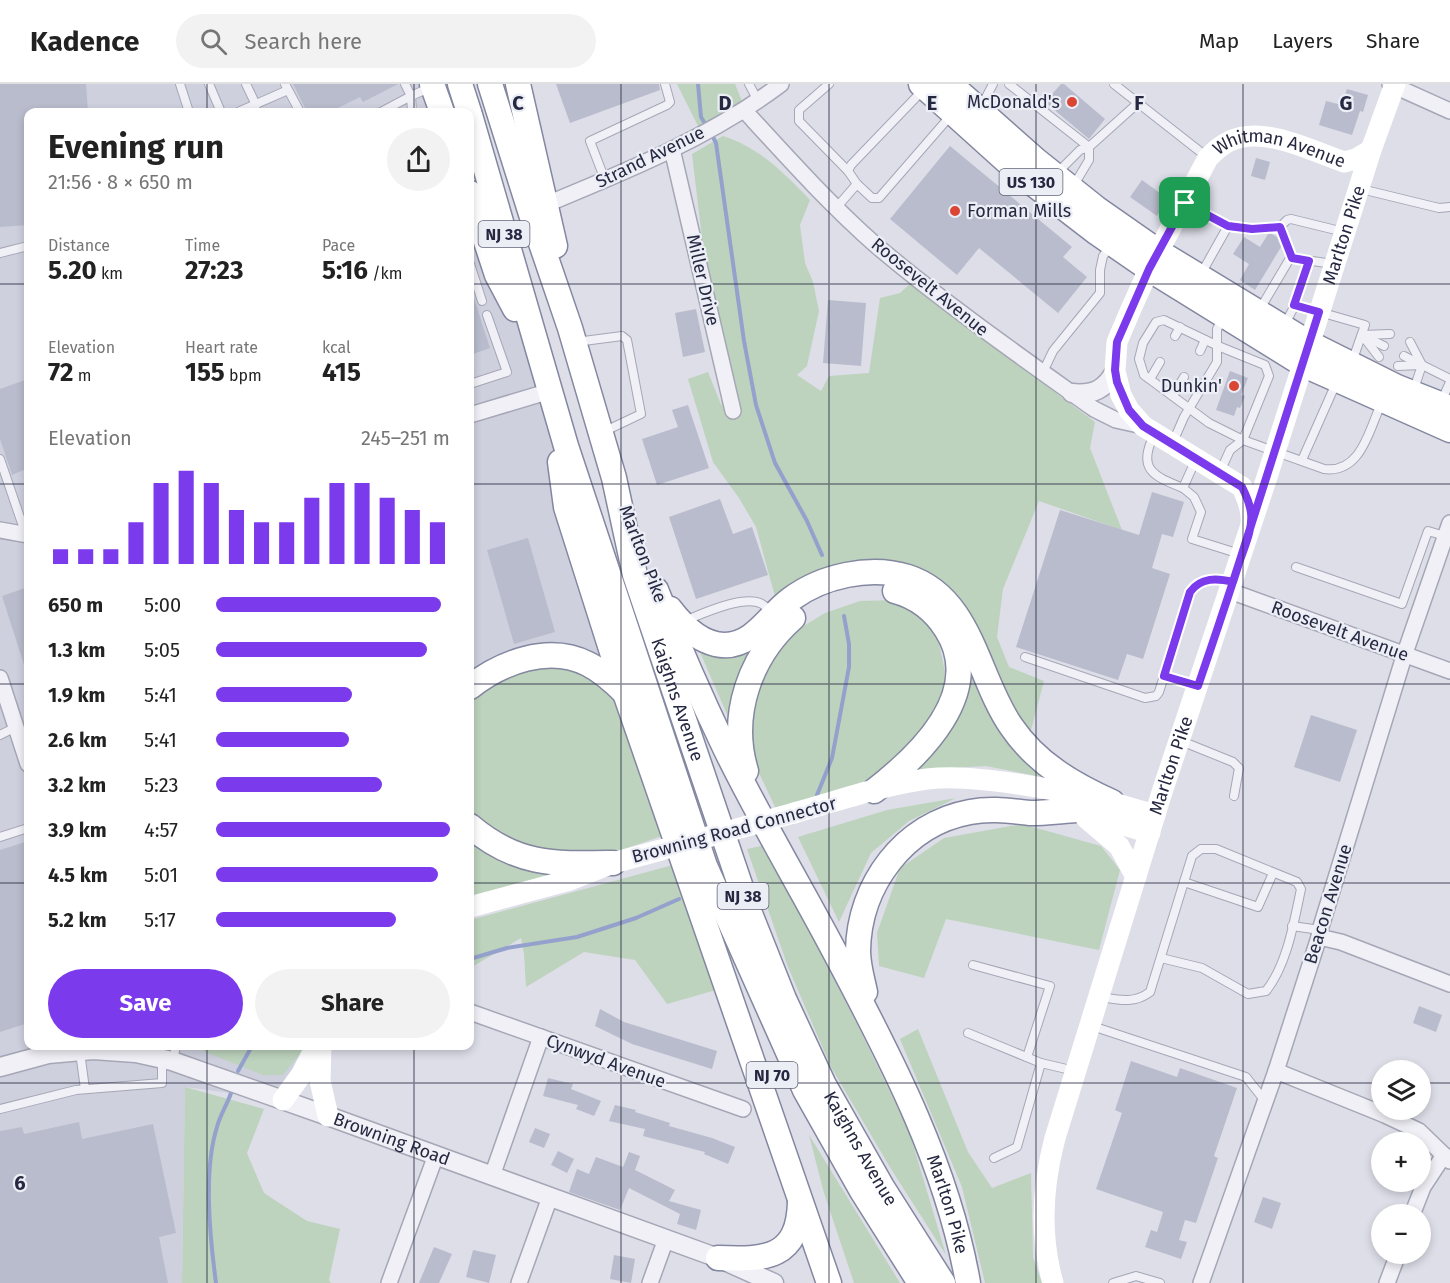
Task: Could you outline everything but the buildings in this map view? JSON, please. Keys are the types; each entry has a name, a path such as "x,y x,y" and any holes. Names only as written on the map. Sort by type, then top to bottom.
{"highway":[{"name":"Kaighns Avenue","path":"460,84 467,108"},
{"name":"Kaighns Avenue","path":"490,84 531,214 573,335 615,478 635,575 734,870 784,999 814,1065 845,1124 943,1283"},
{"path":"518,84 547,204 573,335"},
{"name":"US 130","path":"923,86 958,95 979,111 1154,261 1224,317 1344,372 1413,393 1448,393"},
{"path":"425,89 439,108"},
{"name":"US 130","path":"958,95 1023,176 1112,244 1154,261 1200,275 1264,302 1306,354"},
{"name":"Kaighns Avenue","path":"474,131 587,511 705,866 780,1038 809,1098 862,1191 920,1283"},
{"path":"474,205 497,275 539,353"},
{"name":"US 130","path":"1344,372 1383,400 1450,430"},
{"path":"550,391 566,507 625,693 829,1283"},
{"name":"Marlton Pike","path":"615,478 656,590 689,671 726,750 871,1020 911,1104 943,1185 957,1232 968,1283"},
{"path":"656,590 681,622 702,640 728,645 751,636 798,594 821,584 864,573 887,573 919,581 938,593 960,620 997,702 1022,740 1046,764 1070,782 1112,802"},
{"path":"758,807 742,759 740,736 744,694 759,657 783,627 802,611 836,594 875,588 907,594 935,614 953,643 957,677 947,713 933,735 907,764 874,791"},
{"path":"474,684 511,663 535,657 555,656 578,660 594,667 625,693"},
{"path":"871,1020 859,967 860,928 869,894 894,855 928,828 959,814 993,810 1032,813 1076,810"},
{"path":"474,829 489,841 525,858 557,863 613,863"},
{"name":"NJ 70","path":"705,866 734,964 843,1283"},
{"path":"718,1258 754,1258 766,1256 780,1249 793,1236 797,1228 800,1196"}],"main road":[{"name":"Marlton Pike","path":"1053,1283 1044,1239 1044,1196 1051,1153 1136,877 1276,451 1393,84"},
{"name":"Whitman Avenue","path":"1242,487 1157,434 1129,410 1117,382 1115,370 1117,342 1154,261 1208,158 1220,146 1250,136 1268,136 1344,162 1356,159 1371,150"},
{"path":"1344,162 1360,189"},
{"path":"1251,523 1250,508 1242,487 1253,485 1267,477"},
{"name":"Browning Road Connector","path":"474,906 570,880 613,863 794,813 874,791 939,778 964,778 1042,787 1112,802 1153,824"},
{"name":"Browning Road Connector","path":"1002,782 1053,804 1153,824"},
{"path":"1076,810 1119,846 1136,877"},
{"path":"283,1100 301,1075 314,1050"},
{"path":"321,1050 320,1081 328,1116"}],"street":[{"name":"Strand Avenue","path":"547,204 672,149 744,110 781,84"},
{"path":"1393,84 1450,111"},
{"name":"Roosevelt Avenue","path":"744,110 836,208 877,246 954,310 1094,409 1116,420 1157,434"},
{"name":"Miller Drive","path":"672,149 733,411"},
{"path":"1072,393 1089,394 1099,389 1109,382 1115,370"},
{"path":"474,413 550,391"},
{"name":"Beacon Avenue","path":"1201,1283 1276,1071 1405,653 1448,529"},
{"path":"0,530 24,534"},
{"name":"Roosevelt Avenue","path":"1231,587 1450,671"},
{"path":"0,678 24,752"},
{"path":"1319,933 1450,984"},
{"name":"Cynwyd Avenue","path":"474,1013 743,1109"},
{"path":"492,1176 541,1037"},
{"name":"Browning Road","path":"0,1066 48,1054 80,1050"},
{"name":"Browning Road","path":"136,1050 170,1055 283,1100 718,1258 774,1283"},
{"path":"1276,1071 1384,1114 1419,1131 1447,1158 1422,1187 1416,1204"},
{"path":"389,1283 436,1155"},
{"path":"519,1283 550,1197"},
{"path":"650,1283 666,1239"},
{"path":"1388,1283 1395,1264"}],"lane":[{"path":"180,84 188,108"},
{"path":"209,84 219,108"},
{"path":"246,84 255,105"},
{"path":"405,84 425,89"},
{"path":"605,180 590,141 667,105 670,98 665,84"},
{"path":"749,84 758,101"},
{"path":"829,84 799,110 799,121 848,171 857,184 875,199 879,198 958,95"},
{"path":"979,111 993,84"},
{"path":"1009,84 1089,147"},
{"path":"1114,84 1208,158"},
{"path":"848,171 923,86"},
{"path":"248,108 287,87 298,108"},
{"path":"389,108 425,89"},
{"path":"414,108 425,89"},
{"path":"1063,182 1080,150 1089,147 1138,103"},
{"path":"1063,182 1089,160 1089,147"},
{"path":"836,208 857,184"},
{"path":"1360,189 1439,208 1450,207"},
{"path":"1185,203 1228,226 1252,229 1280,227 1291,219 1345,233"},
{"path":"1200,275 1228,226"},
{"path":"1280,227 1292,258"},
{"path":"1043,372 1053,351 1100,293 1100,270 1103,256 1112,244"},
{"path":"0,253 24,247"},
{"path":"1292,258 1335,264"},
{"path":"1264,302 1292,258"},
{"path":"1284,327 1309,261"},
{"path":"474,276 482,301"},
{"path":"1294,305 1365,326 1302,460"},
{"path":"474,383 507,372 487,315"},
{"path":"1224,317 1217,328 1217,362 1190,408 1157,434 1146,450 1148,466 1158,478 1183,488 1194,496 1201,512 1192,539 1241,555"},
{"path":"1219,473 1230,450 1243,440 1269,376 1265,364 1218,346 1164,320 1156,322 1143,343 1139,359 1144,375 1209,423 1243,440 1333,470 1342,468 1357,458 1383,400"},
{"path":"1176,336 1180,327"},
{"path":"1362,335 1390,334"},
{"path":"573,335 621,336 627,340 641,414 601,433"},
{"path":"1362,335 1384,346"},
{"path":"1362,335 1379,357"},
{"path":"1200,351 1205,340"},
{"path":"1410,342 1422,365 1448,393"},
{"path":"1404,356 1422,365"},
{"path":"1150,380 1160,362"},
{"path":"1398,366 1422,365"},
{"path":"1413,393 1422,365"},
{"path":"1173,396 1184,377"},
{"path":"0,459 24,527"},
{"path":"1183,488 1196,459"},
{"path":"1296,567 1402,604 1428,531 1448,529"},
{"path":"1025,657 1145,698 1156,696 1190,592 1194,586 1211,579 1231,587"},
{"path":"681,622 726,606 754,601 763,604 773,615"},
{"path":"1164,676 1198,686"},
{"path":"0,735 16,727"},
{"path":"1180,740 1233,762 1239,768 1234,796"},
{"path":"0,837 24,829"},
{"path":"1099,997 1129,1001 1142,998 1150,992 1192,856 1202,849 1216,849 1297,882 1301,890 1292,927 1277,978 1266,991 1248,994 1202,968 1161,958"},
{"path":"1184,882 1258,907 1273,873"},
{"path":"1292,927 1319,933"},
{"path":"973,965 1050,986 1027,1057"},
{"path":"1090,1026 1246,1077 1265,1101"},
{"path":"968,1032 1041,1063 1076,1071"},
{"path":"80,1050 85,1089"},
{"path":"0,1109 85,1089 162,1083 170,1055"},
{"path":"994,1158 1017,1147 1041,1063"},
{"path":"1113,1283 1136,1276 1160,1283"}],"shaded area":[{"path":"0,84 432,84 441,108 24,108 24,1050 314,1050 283,1100 185,1087 182,1283 0,1283"},
{"path":"474,202 539,353 625,693 474,687"}],"green space":[{"path":"677,84 735,84 744,106 698,126"},
{"path":"723,136 760,154 810,200 800,225 805,263 813,282 819,311 807,366 797,375 821,391 829,376 869,373 880,298 900,293 910,284 1095,422 1090,448 1122,530 1039,501 1003,589 997,637 1009,667 1044,681 1030,734 1009,698 981,633 942,584 885,563 776,600 756,527 739,498 713,462 688,379 708,372 722,407 692,154"},
{"path":"893,600 922,615 936,629 947,681 941,707 903,752 862,786 776,809 759,773 750,740 752,702 765,668 792,633 825,613 860,601"},
{"path":"759,641 729,719 696,643"},
{"path":"966,656 1008,739 1042,777 986,766 915,770"},
{"path":"564,665 601,684 619,703 665,835 621,850 552,854 504,838 474,812 474,694 514,670"},
{"path":"956,798 909,821 871,853 839,922 798,837 887,810"},
{"path":"1022,824 1101,846 1120,870 1099,950 946,919 924,978 879,966 877,933 900,868 944,838"},
{"path":"474,840 565,874 474,899"},
{"path":"765,845 909,1131 946,1255 891,1169 831,1067 788,967 747,849"},
{"path":"673,865 716,990 667,1004 635,960 584,952 526,987 521,938 474,966 474,919"},
{"path":"918,1029 968,1152 992,1188 1031,1173 1033,1257 1042,1283 985,1283 962,1187 900,1039"},
{"path":"303,1050 283,1075 263,1075 203,1051"},
{"path":"185,1087 264,1109 247,1153 264,1193 307,1221 340,1229 329,1280 331,1283 182,1283"},
{"path":"809,1135 900,1283 854,1283 824,1193"}],"waterway":[{"path":"698,84 701,117 707,127"},
{"path":"711,133 716,143 744,341 756,405 775,463 807,521 822,555"},
{"path":"817,795 832,758 849,667 849,644 844,616"},
{"path":"474,958 507,948 577,937 636,918 679,899"},
{"path":"238,1071 250,1050"},
{"path":"216,1283 210,1225 210,1164 218,1123 231,1093"}],"place":[{"name":"McDonald's","path":"1072,102"},
{"name":"Forman Mills","path":"955,211"},
{"name":"Dunkin'","path":"1234,386"}],"route":[{"path":"1185,203 1149,269 1117,342 1115,370 1121,395 1129,410 1143,426 1242,487 1249,502 1252,514 1251,523 1241,555 1230,591 1198,686 1164,676 1190,592 1194,586 1211,579 1220,579 1233,582 1319,312 1294,305 1309,261 1292,258 1280,227 1252,229 1228,226 1185,203"}]}
